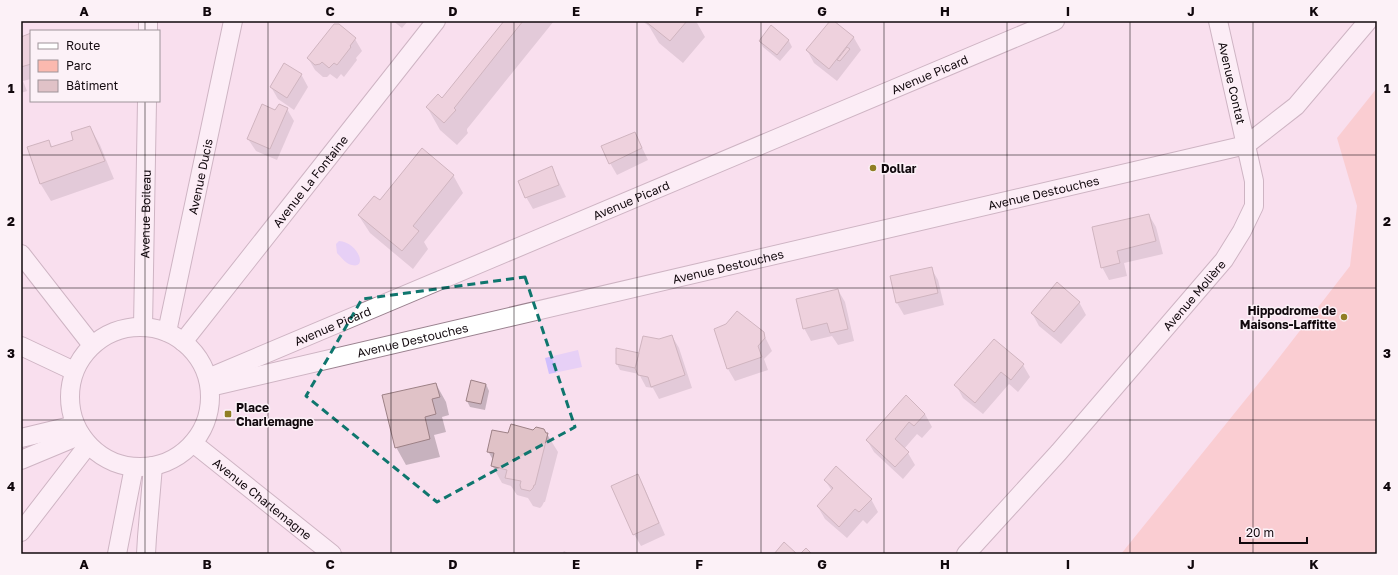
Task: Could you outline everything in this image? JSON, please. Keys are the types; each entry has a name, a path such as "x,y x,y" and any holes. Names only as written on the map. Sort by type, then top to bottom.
{"street":[{"name":"Avenue Ducis","path":"167,332 233,21"},
{"name":"Avenue La Fontaine","path":"184,342 436,21"},
{"name":"Avenue Picard","path":"209,383 1055,21"},
{"name":"Avenue Contat","path":"1218,21 1246,145"},
{"path":"1246,145 1296,106 1368,21"},
{"name":"Avenue Boileau","path":"143,327 147,102"},
{"name":"Avenue Destouches","path":"209,383 1246,145"},
{"name":"Avenue Molière","path":"966,554 1058,452 1224,260 1242,231 1254,206 1254,181 1246,145"},
{"path":"21,254 92,345"},
{"path":"143,327 155,328 167,332 184,342 199,358 209,383 210,407 204,426 193,443 175,458 153,466 134,467 117,463 102,456 81,435 70,407 70,388 74,371 82,357 92,345 107,335 124,328 143,327"},
{"path":"21,346 74,371"},
{"path":"21,438 81,435"},
{"path":"21,460 81,435"},
{"path":"21,532 81,435"},
{"name":"Avenue Charlemagne","path":"193,443 332,554"},
{"path":"146,554 153,466"},
{"path":"117,554 134,467"}],"highlighted area":[{"path":"525,277 575,427 437,502 306,396 362,299"}],"green space":[{"name":"Hippodrome de Maisons-Laffitte","path":"1377,88 1377,554 1121,554 1271,368 1350,266 1357,206 1337,138"}],"shaded area":[{"path":"339,241 346,242 356,250 360,259 357,265 348,263 337,253 336,244"},
{"path":"578,350 582,367 549,374 545,358"}],"building":[{"path":"504,21 523,21 454,108 456,110 444,123 426,107 438,94 442,98"},
{"path":"645,21 687,21 670,41"},
{"path":"830,21 834,21 854,37 829,69 806,50"},
{"path":"334,24 339,24 356,38 337,65 334,63 329,68 322,62 315,65 307,58"},
{"path":"771,25 789,40 777,55 759,41"},
{"path":"30,33 30,64 21,67 21,37"},
{"path":"847,47 850,49 840,61 837,60"},
{"path":"284,63 302,74 287,98 270,87"},
{"path":"262,104 275,110 279,104 288,108 270,149 247,139"},
{"path":"90,126 105,161 40,184 27,147 49,140 51,147 73,140 71,132"},
{"path":"635,132 642,148 609,164 601,146"},
{"path":"422,148 454,175 413,226 419,231 402,251 358,215 374,196 380,200"},
{"path":"552,166 559,185 525,198 518,181"},
{"path":"1149,214 1156,241 1117,251 1120,263 1101,268 1092,227"},
{"path":"932,267 938,293 896,303 890,276"},
{"path":"1057,282 1080,302 1054,332 1031,313"},
{"path":"838,289 848,329 830,333 827,323 803,329 796,299"},
{"path":"737,311 764,332 765,338 758,346 762,357 727,369 714,329 726,324"},
{"path":"672,335 685,375 651,387 648,377 638,375 635,368 643,336 659,339"},
{"path":"994,339 1024,364 1011,380 1001,372 975,403 954,385"},
{"path":"616,348 639,353 635,368 616,364"},
{"path":"471,380 486,384 481,404 466,401"},
{"path":"436,383 440,397 432,399 436,414 425,417 430,439 395,448 382,395"},
{"path":"906,395 925,414 914,426 909,422 895,439 909,452 895,467 866,440"},
{"path":"511,424 533,430 536,427 544,429 546,433 548,433 535,485 530,491 521,489 521,481 505,478 507,470 491,466 494,453 487,452 492,430 508,433"},
{"path":"836,466 872,499 859,512 855,509 839,527 817,506 833,488 824,480"},
{"path":"638,474 659,523 633,535 611,486"},
{"path":"784,542 797,554 774,554"},
{"path":"806,548 812,554 800,554"}],"place":[{"name":"Dollar","path":"873,168"},
{"name":"Hippodrome de Maisons-Laffitte","path":"1344,317"},
{"name":"Place Charlemagne","path":"228,414"}]}
